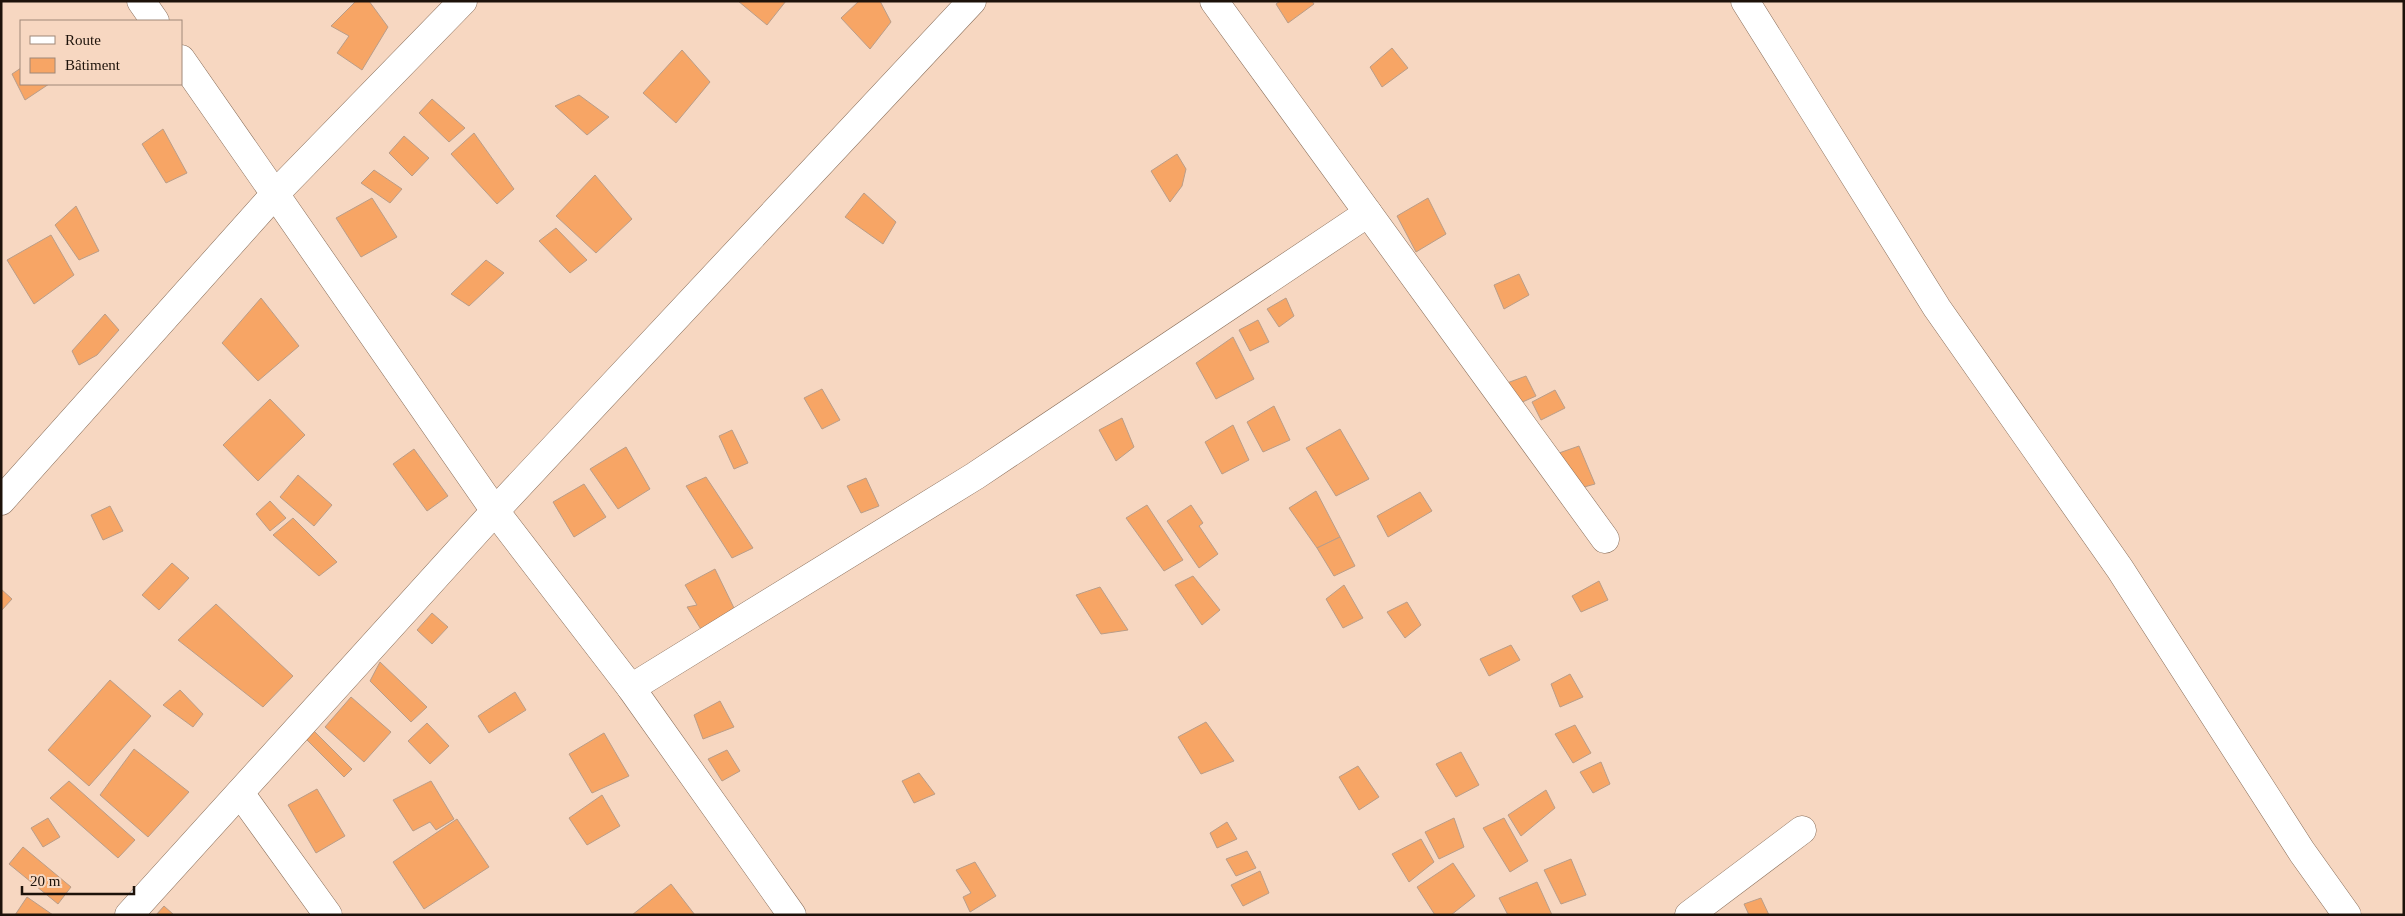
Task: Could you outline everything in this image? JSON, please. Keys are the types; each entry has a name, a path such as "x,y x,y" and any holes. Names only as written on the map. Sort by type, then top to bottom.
{"street":[{"path":"141,1 154,20"},
{"path":"1,501 275,194 463,1"},
{"path":"129,915 495,512 972,1"},
{"path":"1214,1 1606,539"},
{"path":"1745,1 1937,308 2120,569 2302,852 2346,915"},
{"path":"182,60 495,512 631,688 792,915"},
{"path":"631,688 975,476 1368,213"},
{"path":"240,793 328,915"},
{"path":"1689,915 1802,830"}],"building":[{"path":"356,1 369,1 388,27 362,70 337,53 349,36 331,26"},
{"path":"738,1 786,1 767,25"},
{"path":"859,1 880,1 891,22 870,49 841,18"},
{"path":"1280,1 1312,1 1314,4 1288,23 1276,4"},
{"path":"1392,48 1408,68 1382,87 1370,67"},
{"path":"682,50 710,82 676,123 643,93"},
{"path":"20,69 20,85 48,85 25,100 12,74"},
{"path":"579,95 609,117 587,135 555,106"},
{"path":"432,99 465,128 449,142 419,113"},
{"path":"163,129 187,173 166,183 142,144"},
{"path":"474,133 514,189 497,204 451,154"},
{"path":"404,136 429,158 412,176 389,153"},
{"path":"1177,154 1186,169 1182,186 1170,202 1151,171"},
{"path":"374,170 402,189 390,203 361,183"},
{"path":"595,175 632,219 596,253 556,216"},
{"path":"864,193 896,222 883,244 845,217"},
{"path":"372,198 397,237 361,257 336,218"},
{"path":"1428,198 1446,234 1416,252 1397,216"},
{"path":"76,206 99,251 79,260 55,225"},
{"path":"556,228 587,260 570,273 539,241"},
{"path":"51,235 74,275 34,304 7,260"},
{"path":"486,260 504,273 469,306 451,294"},
{"path":"1519,274 1529,295 1504,309 1494,285"},
{"path":"261,298 299,346 258,381 222,343"},
{"path":"1286,298 1294,316 1279,327 1267,309"},
{"path":"105,314 119,330 97,355 79,365 72,351"},
{"path":"1258,320 1269,342 1250,351 1239,330"},
{"path":"1233,337 1254,379 1216,399 1196,363"},
{"path":"1526,376 1536,396 1518,404 1507,383"},
{"path":"822,389 840,420 822,429 804,398"},
{"path":"1555,390 1565,408 1541,420 1532,402"},
{"path":"270,399 305,435 258,481 223,445"},
{"path":"1274,406 1290,440 1263,452 1247,422"},
{"path":"1122,418 1134,447 1116,461 1099,430"},
{"path":"1233,425 1249,460 1222,474 1205,442"},
{"path":"1340,429 1369,479 1336,496 1306,448"},
{"path":"732,430 748,463 734,469 719,436"},
{"path":"1579,446 1595,484 1577,489 1559,453"},
{"path":"626,447 650,489 618,509 590,469"},
{"path":"414,449 448,496 427,511 393,464"},
{"path":"298,475 332,505 314,526 280,497"},
{"path":"706,477 753,548 732,558 686,486"},
{"path":"866,478 879,506 861,513 847,486"},
{"path":"584,484 606,517 574,537 553,502"},
{"path":"1316,491 1340,537 1317,548 1289,508"},
{"path":"1420,492 1432,511 1388,537 1377,516"},
{"path":"270,501 286,518 270,531 256,514"},
{"path":"1147,505 1183,560 1164,571 1126,518"},
{"path":"1191,505 1203,523 1199,526 1218,554 1199,568 1167,521"},
{"path":"110,506 123,531 103,540 91,515"},
{"path":"293,518 337,562 319,576 273,535"},
{"path":"1340,537 1355,566 1334,576 1317,548"},
{"path":"172,563 189,578 159,610 142,595"},
{"path":"715,569 734,608 702,631 687,607 697,605 685,585"},
{"path":"1193,576 1220,610 1202,625 1175,585"},
{"path":"1599,581 1608,600 1581,612 1572,596"},
{"path":"1344,585 1363,618 1343,628 1326,599"},
{"path":"1100,587 1128,630 1101,634 1076,595"},
{"path":"1,589 12,599 1,611"},
{"path":"1407,602 1421,625 1405,638 1387,612"},
{"path":"216,604 293,676 263,707 178,640"},
{"path":"432,613 448,627 432,644 417,630"},
{"path":"1511,645 1520,660 1489,676 1480,659"},
{"path":"380,662 427,707 411,722 370,681"},
{"path":"1570,674 1583,697 1560,707 1551,684"},
{"path":"110,680 151,716 89,786 48,750"},
{"path":"180,690 203,714 193,727 163,705"},
{"path":"515,692 526,710 489,733 478,716"},
{"path":"351,697 391,732 364,762 325,727"},
{"path":"720,701 734,727 703,739 694,715"},
{"path":"1206,722 1234,761 1201,774 1178,737"},
{"path":"427,723 449,746 430,764 408,741"},
{"path":"1575,725 1591,753 1573,763 1555,734"},
{"path":"314,731 352,769 344,777 306,739"},
{"path":"604,733 629,776 592,793 569,754"},
{"path":"134,749 189,792 148,837 100,795"},
{"path":"727,750 740,771 722,781 708,759"},
{"path":"1461,752 1479,785 1456,797 1436,764"},
{"path":"1601,762 1610,784 1593,793 1580,772"},
{"path":"1358,766 1379,797 1359,810 1339,777"},
{"path":"919,773 935,794 914,803 902,781"},
{"path":"69,781 135,840 118,858 50,798"},
{"path":"431,781 454,819 436,830 430,822 413,831 393,800"},
{"path":"317,789 345,836 316,853 288,805"},
{"path":"1546,790 1555,808 1521,836 1508,815"},
{"path":"602,795 620,826 587,845 569,818"},
{"path":"48,818 60,837 43,847 31,828"},
{"path":"1454,818 1464,847 1439,859 1425,832"},
{"path":"1504,818 1528,861 1510,872 1483,828"},
{"path":"457,819 489,867 424,909 393,862"},
{"path":"1227,822 1237,839 1217,848 1210,833"},
{"path":"1421,839 1434,862 1409,882 1392,854"},
{"path":"23,847 71,887 58,904 9,864"},
{"path":"1247,851 1256,868 1236,876 1226,859"},
{"path":"1571,859 1586,895 1561,904 1544,870"},
{"path":"975,862 996,896 970,912 963,897 971,893 956,870"},
{"path":"1453,863 1475,896 1451,915 1435,915 1417,887"},
{"path":"1260,871 1269,893 1243,906 1231,885"},
{"path":"1537,882 1552,915 1508,915 1499,898"},
{"path":"671,884 695,915 632,915"},
{"path":"27,897 53,915 15,915"},
{"path":"1761,898 1769,915 1749,915 1744,904"},
{"path":"164,906 174,915 156,915"}]}
